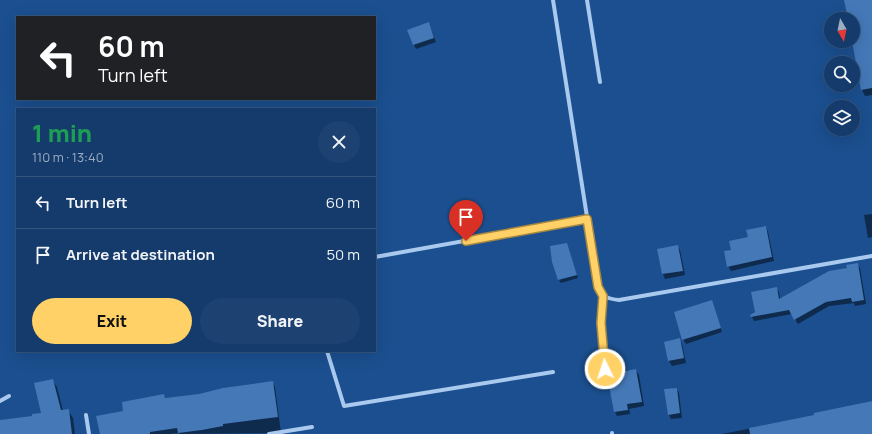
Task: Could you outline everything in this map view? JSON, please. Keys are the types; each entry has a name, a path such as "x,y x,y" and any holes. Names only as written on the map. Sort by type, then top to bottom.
{"street":[{"path":"553,0 598,287 603,296 610,300 619,300 872,256"},
{"path":"587,0 600,82"},
{"path":"376,257 587,219"},
{"path":"603,296 601,323 605,369"},
{"path":"327,352 344,406 553,372"},
{"path":"0,401 9,396"},
{"path":"86,415 89,434"},
{"path":"269,434 312,427"}],"building":[{"path":"844,0 872,0 872,88 861,90 860,56 855,56 853,48 860,48 860,12 847,12"},
{"path":"429,22 434,38 413,45 407,30"},
{"path":"766,226 772,257 727,267 724,251 731,250 729,241 748,237 746,230"},
{"path":"567,243 577,275 558,280 552,262 550,246"},
{"path":"678,245 683,271 662,274 657,249"},
{"path":"858,263 864,300 852,302 851,298 826,302 794,320 789,310 751,317 750,315 757,311 755,312 751,292 777,287 779,299 829,271 847,268 846,265"},
{"path":"712,300 721,328 682,340 674,312"},
{"path":"680,338 684,358 668,361 664,342"},
{"path":"636,369 642,402 627,404 628,410 614,412 607,375"},
{"path":"53,379 61,410 69,409 72,434 0,434 0,420 32,416 32,414 41,413 34,383"},
{"path":"273,381 278,417 223,424 223,426 178,433 177,428 150,432 150,434 100,434 96,416 123,411 122,402 164,394 165,398 199,394 223,388"},
{"path":"677,388 680,413 668,415 664,389"},
{"path":"872,401 872,434 750,434 749,428 814,415 814,413"}],"route":[{"path":"466,241 587,219 598,287 603,296 601,323 605,369"}]}
